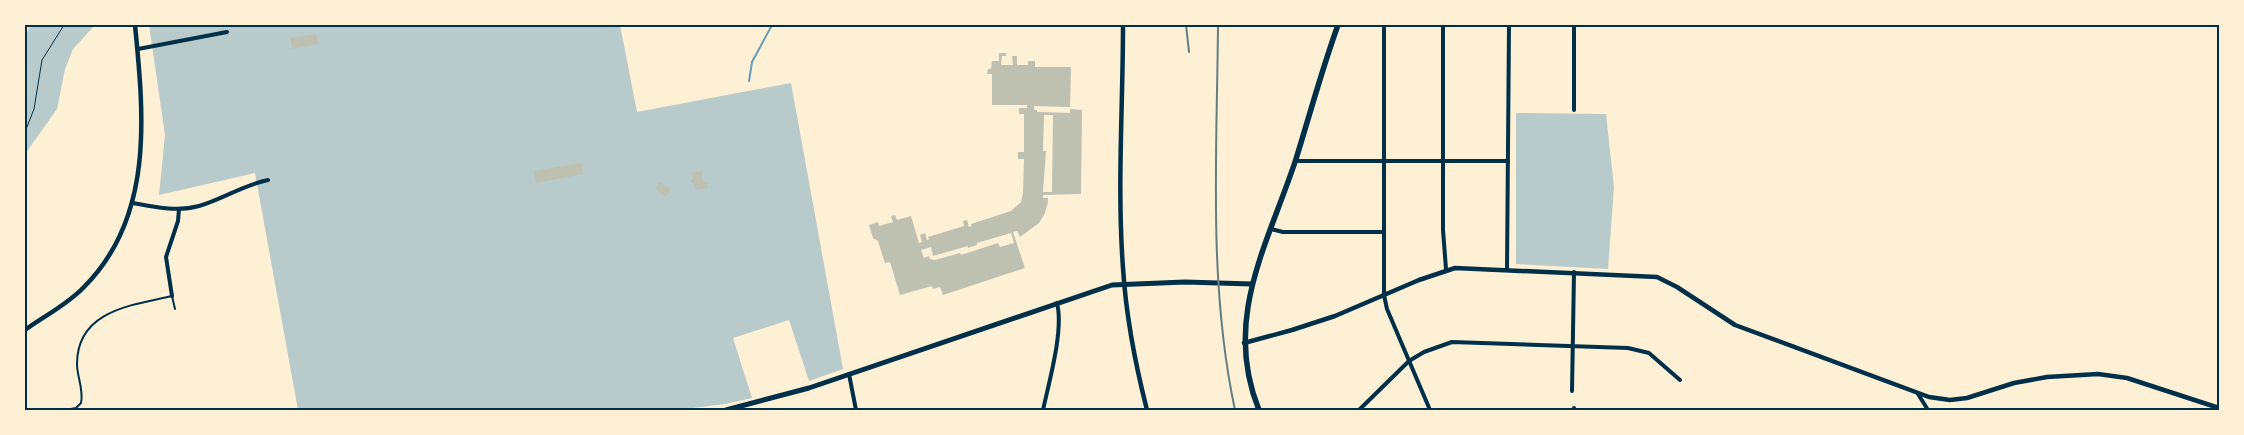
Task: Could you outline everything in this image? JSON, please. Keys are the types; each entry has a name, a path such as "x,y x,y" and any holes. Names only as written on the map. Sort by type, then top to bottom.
{"main road":[{"path":"1259,410 1249,379 1244,343 1245,317 1252,284 1295,161 1338,25"},
{"path":"726,410 773,399 1112,284 1232,282 1252,284"}],"street":[{"path":"25,330 70,300 90,280 116,244 133,203 139,170 142,132 135,25"},
{"path":"1123,25 1121,205 1124,284 1131,335 1147,410"},
{"path":"1384,25 1384,294 1387,309 1430,410"},
{"path":"1443,25 1443,161 1446,269"},
{"path":"1507,270 1509,25"},
{"path":"1574,25 1574,110"},
{"path":"138,49 227,32"},
{"path":"1295,161 1508,161"},
{"path":"133,203 179,209 198,206 249,185 268,180"},
{"path":"172,296 166,257 178,221 179,209"},
{"path":"1271,229 1283,232 1384,232"},
{"path":"1244,343 1335,316 1446,269 1574,272 1657,277 1677,287 1735,326 1804,349 1918,394 1950,400 1967,398 2014,383 2073,374 2098,374 2127,378 2219,408"},
{"path":"1572,391 1574,272"},
{"path":"1043,410 1056,346 1059,319 1057,303"},
{"path":"1359,410 1409,361 1424,352 1452,342 1572,344 1641,350 1658,359 1680,380"},
{"path":"848,374 856,410"},
{"path":"1918,394 1928,410"}],"lane":[{"path":"66,410 76,408 81,403 78,356 83,340 92,325 99,318 115,310 172,296 175,309"}],"path":[{"path":"25,132 34,109 42,60 64,25"}],"shaded area":[{"path":"95,25 73,49 65,69 57,109 25,154 25,37 30,26"},
{"path":"149,25 620,25 637,112 791,83 843,369 809,381 789,320 733,338 752,398 725,404 676,410 298,410 255,173 159,195 165,135"},
{"path":"1516,113 1606,114 1614,187 1608,269 1516,264"}],"building":[{"path":"316,34 318,44 292,49 290,38"},
{"path":"999,53 1006,53 1006,56 1002,56 1001,65 1013,65 1012,56 1017,56 1017,65 1028,65 1028,61 1035,61 1035,67 1071,67 1070,107 1034,106 1034,110 1037,110 1037,112 1070,113 1070,109 1082,110 1081,194 1043,195 1043,198 1048,198 1048,202 1045,213 1039,223 1020,237 1017,231 1013,232 1025,268 943,295 940,287 933,289 932,286 900,295 890,262 885,263 878,241 873,238 869,225 878,222 879,226 893,222 891,216 895,215 897,220 911,216 919,243 922,242 920,235 925,233 927,240 929,240 928,237 964,226 963,221 967,220 969,227 972,226 971,224 1011,211 1021,202 1024,159 1018,159 1018,152 1024,152 1024,114 1019,114 1019,108 1027,108 1027,105 992,105 992,74 987,74 988,69 991,69 992,61 999,61","holes":["1044,115 1053,115 1052,192 1043,192 1046,151 1043,151","1011,233 1014,243 1000,247 998,243 961,255 960,253 935,260 930,259 929,256 924,258 921,250 931,247 933,256 968,246 968,248 977,245 977,243"]},
{"path":"581,163 583,174 536,183 534,171"},
{"path":"702,171 703,182 707,182 708,188 695,190 694,183 691,183 693,179 692,173"},
{"path":"660,182 671,190 666,197 655,189"}],"waterway":[{"path":"749,81 752,62 772,25"}],"railway":[{"path":"1186,25 1189,52"},
{"path":"1218,25 1217,267 1226,363 1235,410"}]}
